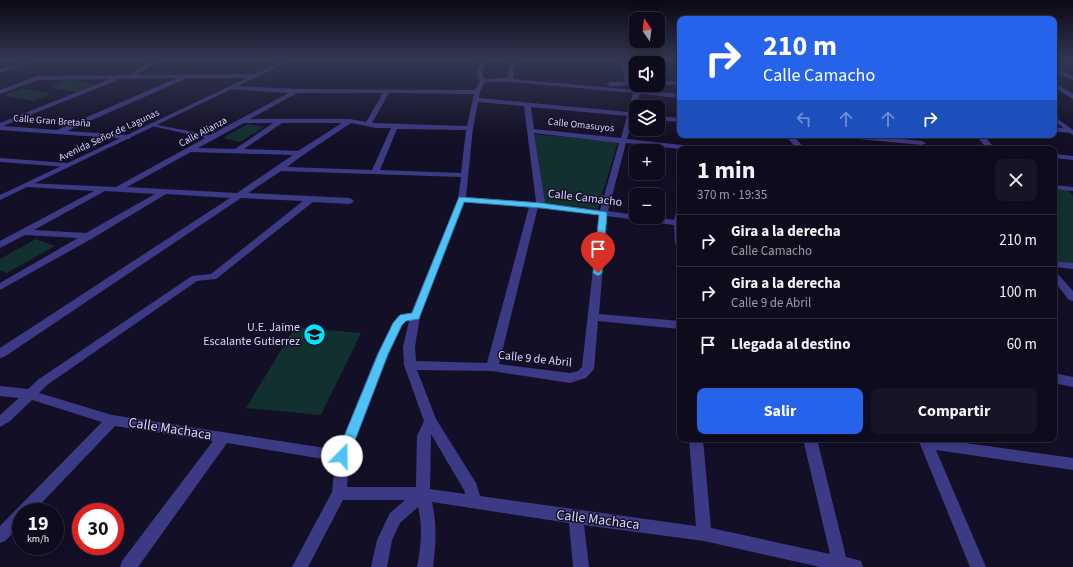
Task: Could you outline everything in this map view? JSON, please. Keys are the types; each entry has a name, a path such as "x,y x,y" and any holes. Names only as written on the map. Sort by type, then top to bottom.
{"street":[{"path":"0,92 16,85"},
{"path":"0,126 101,85"},
{"path":"60,131 165,85"},
{"name":"Avenida Señor de Lagunas","path":"0,198 236,85"},
{"path":"474,502 471,488 430,421 410,365 409,346 415,316 462,199 470,128 477,96 481,85"},
{"path":"587,85 629,88"},
{"path":"1057,86 1073,97"},
{"path":"231,88 477,96 527,105 629,115"},
{"name":"Calle Alianza","path":"118,189 245,121 296,91"},
{"path":"368,124 387,92"},
{"path":"658,92 677,95"},
{"path":"492,367 538,205 532,131 527,105"},
{"path":"665,119 677,120"},
{"path":"1057,120 1071,132"},
{"path":"245,121 350,121 376,126 470,128"},
{"path":"235,152 280,121"},
{"path":"0,354 350,121"},
{"path":"154,124 213,138"},
{"name":"Calle Gran Bretaña","path":"0,126 127,137"},
{"path":"375,172 395,126"},
{"name":"Calle 9 de Abril","path":"410,365 492,367 570,378 582,375 588,369 603,214 629,127"},
{"path":"1057,130 1071,132"},
{"name":"Calle Omasuyos","path":"532,131 677,147"},
{"path":"791,138 798,146"},
{"path":"861,138 924,146"},
{"path":"982,138 989,146"},
{"path":"190,150 300,153"},
{"path":"1057,156 1073,158"},
{"path":"0,160 67,165"},
{"path":"278,169 465,175"},
{"path":"28,185 350,201"},
{"path":"0,244 103,188"},
{"path":"1057,188 1072,190"},
{"path":"0,287 164,192"},
{"path":"0,422 10,414 28,394 43,382 195,278 213,277 311,199"},
{"name":"Calle Camacho","path":"462,199 538,205 677,222"},
{"path":"24,232 90,236"},
{"path":"1057,264 1073,266"},
{"path":"1057,279 1073,298"},
{"path":"300,567 339,493 342,456 383,354 398,323 403,318 415,316"},
{"path":"593,317 677,325"},
{"path":"1057,379 1073,382"},
{"name":"Calle Machaca","path":"0,391 28,394 112,420 342,456"},
{"path":"33,503 112,420"},
{"path":"425,567 429,542 428,523 423,494 424,436 430,421"},
{"path":"128,567 223,438"},
{"path":"696,442 704,534"},
{"path":"811,442 848,565"},
{"path":"925,442 978,567"},
{"path":"931,442 1073,464"},
{"name":"Calle Machaca","path":"339,493 423,494 576,518 704,534 848,565"},
{"path":"378,567 385,540 395,518 423,494"},
{"path":"576,518 581,567"},
{"path":"0,536 12,524"}],"green space":[{"path":"53,85 93,85 75,92 49,87"},
{"path":"23,88 51,94 32,101 4,95"},
{"path":"248,124 264,127 240,142 223,138"},
{"path":"534,134 618,142 598,209 544,203"},
{"path":"1057,188 1068,190 1073,196 1073,263 1057,261"},
{"path":"36,239 55,246 7,273 0,270 0,259"},
{"path":"295,327 361,333 321,415 246,408"}],"place":[{"name":"U.E. Jaime Escalante Gutierrez","path":"315,334"}],"route":[{"path":"342,456 383,354 398,323 403,318 415,316 462,199 541,205 603,214 598,273"}]}
